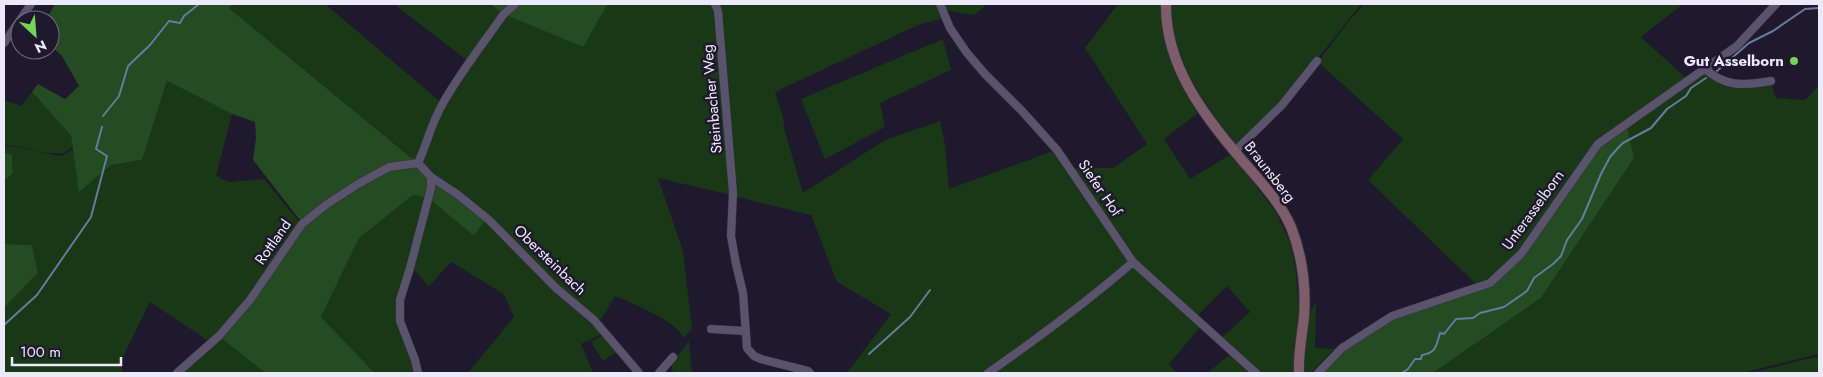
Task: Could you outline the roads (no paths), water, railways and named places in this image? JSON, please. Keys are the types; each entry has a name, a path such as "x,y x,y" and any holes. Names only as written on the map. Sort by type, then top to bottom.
{"main road":[{"name":"Braunsberg","path":"1166,4 1166,18 1174,56 1199,105 1272,195 1290,226 1296,241 1301,259 1304,294 1304,316 1298,373"}],"street":[{"path":"4,43 31,4"},
{"path":"418,373 400,320 400,300 430,188 431,177 418,163 442,104 504,15 515,4"},
{"name":"Steinbacher Weg","path":"715,4 733,193 731,236 743,293 745,330"},
{"name":"Siefer Hof","path":"940,4 951,29 967,53 1057,150 1133,262 1256,373"},
{"name":"Unterasselborn","path":"1318,373 1342,348 1392,316 1490,283 1521,254 1598,144 1736,46 1776,4"},
{"path":"1235,151 1282,106 1317,61"},
{"path":"1704,68 1715,78 1727,83 1771,81"},
{"name":"Rottland","path":"178,373 219,336 250,300 302,224 358,184 389,167 418,163"},
{"name":"Obersteinbach","path":"431,177 457,194 490,220 556,288 594,320 639,373"},
{"path":"988,373 1048,331 1133,262"},
{"path":"711,329 745,330 747,348 754,356 810,373"},
{"path":"659,373 673,357"}],"waterway":[{"path":"103,116 119,96 128,66 150,45 169,21 180,23 184,16 199,4"},
{"path":"1717,71 1749,43 1773,31 1805,9 1819,8"},
{"path":"1402,373 1408,369 1415,359 1421,359 1422,355 1431,352 1437,345 1440,333 1444,334 1456,319 1473,318 1480,313 1504,307 1527,291 1534,278 1561,256 1567,240 1582,219 1610,157 1623,143 1651,128 1667,109 1686,96 1691,88 1706,78"},
{"path":"4,325 37,295 91,217 107,156 96,149 102,127"},
{"path":"869,354 910,317 930,290"}],"place":[{"name":"Gut Asselborn","path":"1794,61"}]}
